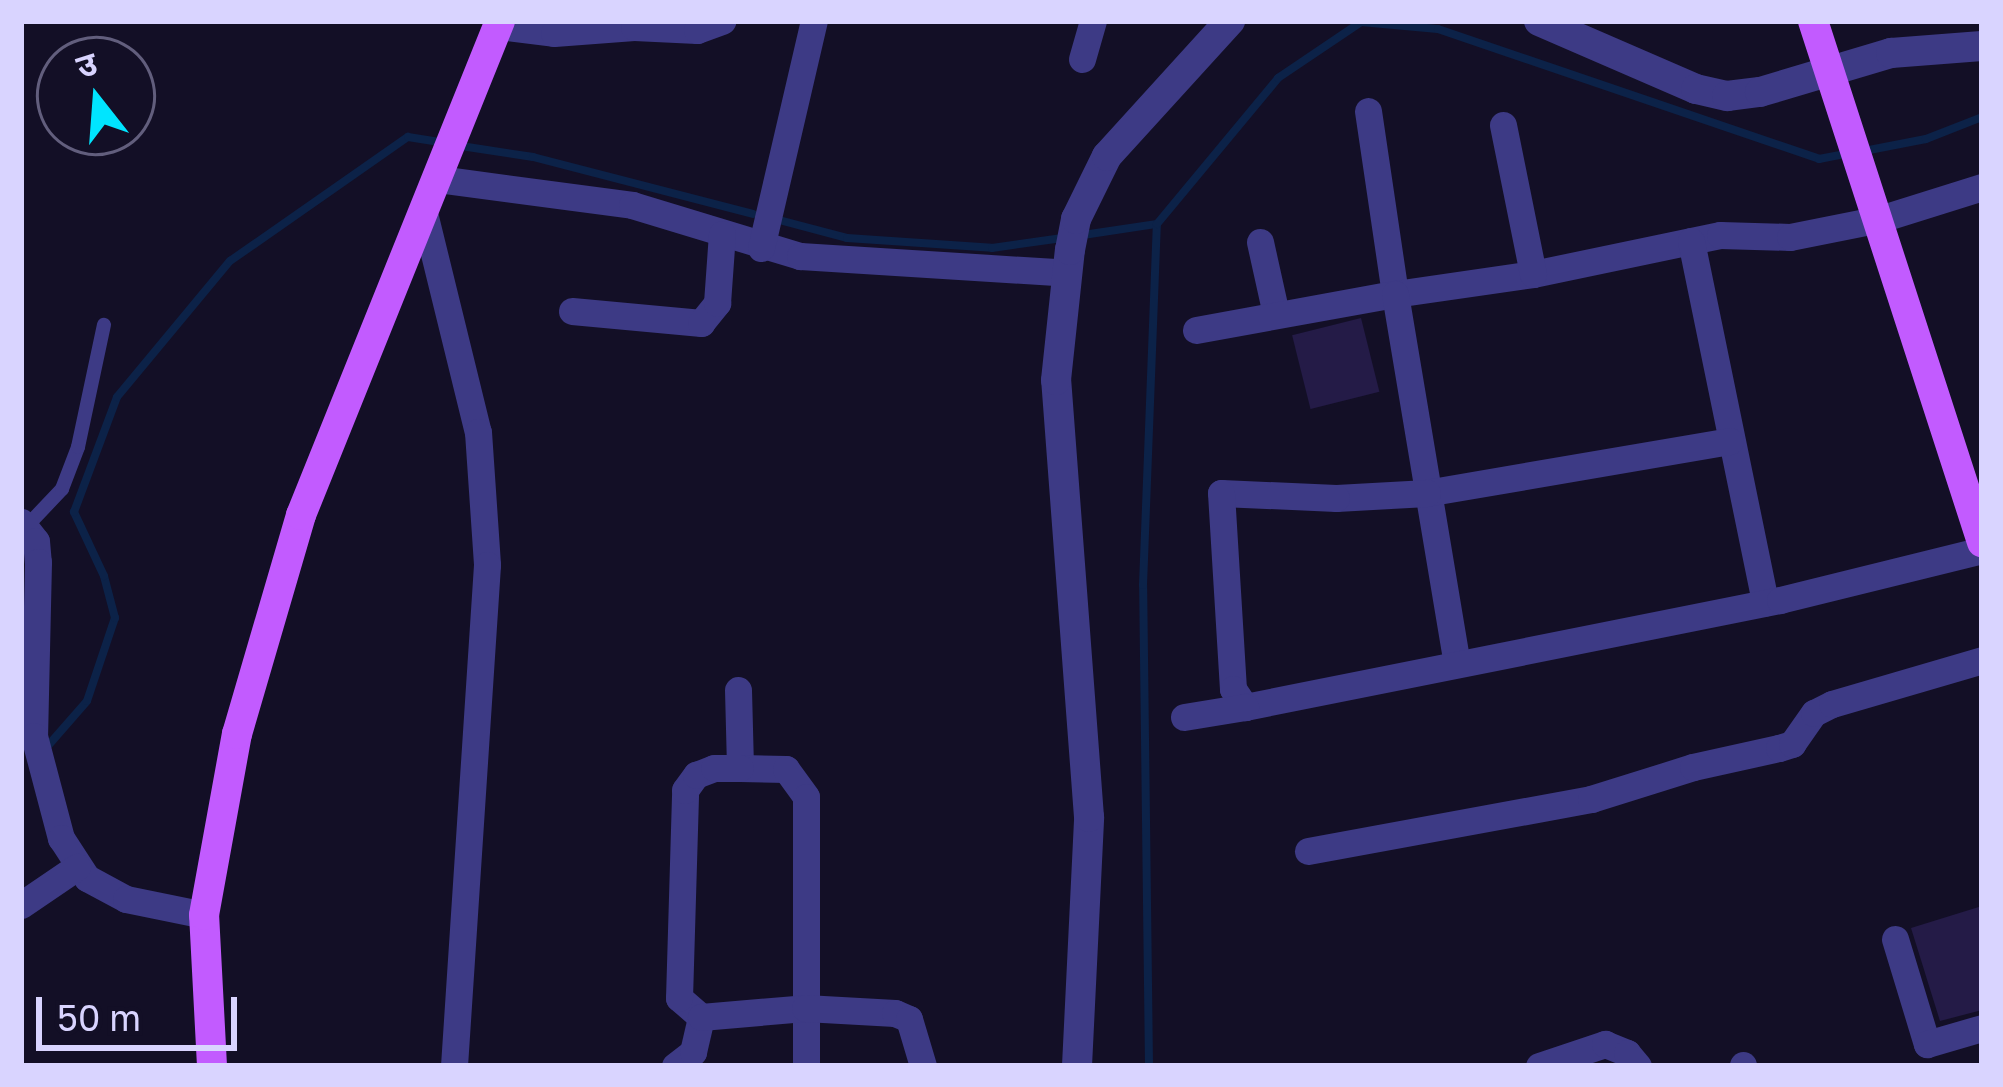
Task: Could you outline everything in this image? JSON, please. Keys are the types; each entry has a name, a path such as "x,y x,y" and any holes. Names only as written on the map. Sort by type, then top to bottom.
{"main road":[{"path":"1813,21 1982,546"},
{"path":"212,1066 204,916 237,734 301,515 425,217 499,23"}],"street":[{"path":"499,23 554,33 634,27 697,31 722,21"},
{"path":"760,248 814,21"},
{"path":"1082,59 1093,21"},
{"path":"1076,1066 1089,817 1056,380 1068,262 1076,219 1107,156 1230,21"},
{"path":"1539,21 1696,89 1727,96 1835,80 1892,53 1982,46"},
{"path":"1977,21 1982,34"},
{"path":"1368,111 1457,664"},
{"path":"1503,125 1533,274"},
{"path":"441,170 632,205 760,248 800,256 1068,262"},
{"path":"1196,330 1395,293 1533,274 1691,241 1737,234 1790,237 1876,206 1982,187"},
{"path":"425,217 478,432 487,566 454,1066"},
{"path":"572,311 701,323 717,303 722,234"},
{"path":"1691,241 1765,603"},
{"path":"1260,242 1276,314"},
{"path":"1245,707 1228,672 1221,493 1336,498 1427,493 1730,441"},
{"path":"24,524 36,541 29,632 40,758 61,838 87,878 127,899 204,916"},
{"path":"1184,717 1765,603 1982,546"},
{"path":"1308,850 1591,799 1779,748 1792,744 1814,713 1832,704 1982,660"},
{"path":"738,690 740,768"},
{"path":"806,1066 805,1008 806,797 786,769 714,768 696,775 685,790 679,998 701,1017 805,1008 896,1013 909,1018 923,1066"},
{"path":"21,905 77,867"},
{"path":"1895,940 1927,1044 1982,1028"},
{"path":"676,1066 693,1052 701,1017"},
{"path":"1539,1066 1605,1044 1627,1053 1638,1066"}],"lane":[{"path":"24,524 62,489 83,428 104,325"}],"building":[{"path":"1361,318 1379,392 1310,409 1292,335"},
{"path":"1982,906 1982,1010 1940,1021 1911,928"}],"waterway":[{"path":"1149,1066 1143,585 1157,224 1278,78 1361,22 1438,29 1819,159 1849,153"},
{"path":"1864,151 1926,139 1982,117"},
{"path":"46,748 87,701 115,618 104,576 74,512 117,397 230,261 408,137 440,142"},
{"path":"461,146 533,157 753,214"},
{"path":"779,220 847,238 992,248 1062,238"},
{"path":"1083,235 1157,224"}]}
